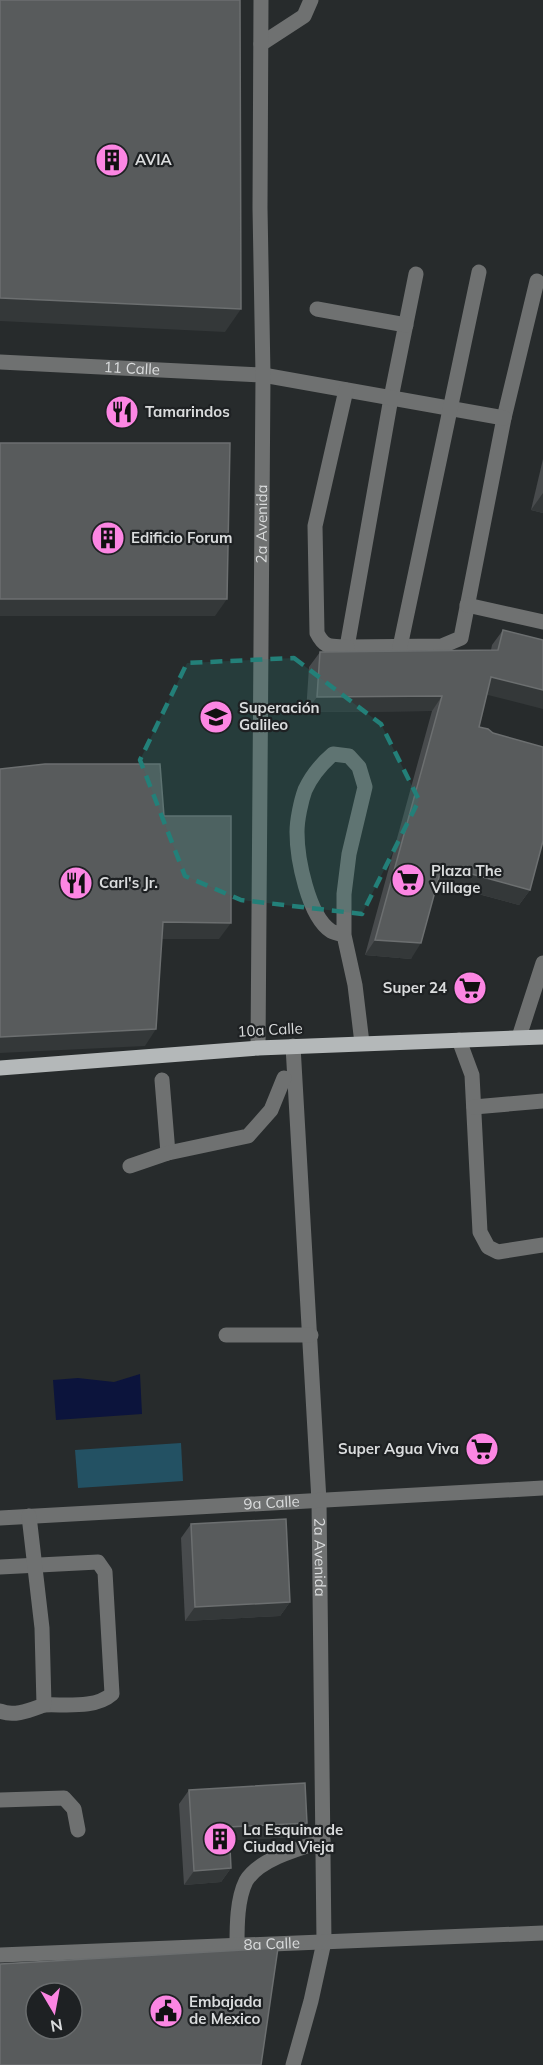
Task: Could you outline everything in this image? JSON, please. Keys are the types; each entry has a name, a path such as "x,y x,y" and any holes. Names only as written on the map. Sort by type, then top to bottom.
{"main road":[{"name":"10a Calle","path":"0,1068 293,1046 543,1037"}],"street":[{"name":"2a Avenida","path":"258,1048 263,375 261,0"},
{"path":"261,44 304,16 311,0"},
{"path":"400,647 479,272"},
{"path":"347,647 391,398 416,274"},
{"path":"346,390 315,526 316,633 326,646 442,646 461,638 504,418 537,281"},
{"path":"317,309 406,325"},
{"name":"11 Calle","path":"0,362 263,375 504,418"},
{"path":"467,605 543,622"},
{"path":"344,935 332,932 323,924 314,910 300,862 297,830 304,792 318,766 333,754 349,756 359,767 365,788 349,854 344,894 344,935 355,984 362,1044"},
{"path":"519,1037 543,963"},
{"path":"459,1041 472,1075 480,1232 488,1247 498,1252 543,1245"},
{"name":"2a Avenida","path":"293,1046 319,1501 324,1942 311,2001 293,2065"},
{"path":"130,1166 168,1153 248,1136 271,1110 284,1078"},
{"path":"162,1080 168,1153"},
{"path":"474,1107 543,1101"},
{"path":"226,1335 311,1335"},
{"name":"9a Calle","path":"0,1518 543,1488"},
{"path":"29,1516 42,1628 44,1705"},
{"path":"0,1566 98,1562 105,1572 112,1694 105,1700 93,1703 44,1705 22,1713 0,1711"},
{"path":"0,1800 64,1798 74,1809 78,1830"},
{"path":"237,1945 236,1918 246,1881 265,1863 323,1841"},
{"name":"8a Calle","path":"0,1955 543,1933"}],"highlighted area":[{"path":"294,658 381,724 419,800 362,914 241,900 185,876 140,760 187,663"}],"shaded area":[{"path":"140,1374 142,1414 56,1420 53,1380 78,1378 114,1382"},
{"path":"181,1443 183,1481 78,1488 75,1450"}],"building":[{"name":"AVIA","path":"0,0 240,0 241,309 0,298"},
{"name":"Edificio Forum","path":"0,443 230,443 227,599 0,599"},
{"path":"503,630 543,640 543,690 491,677 479,727 543,747 543,841 530,890 442,866 421,943 375,940 442,696 317,697 320,652 498,650"},
{"name":"Carl's Jr.","path":"45,764 160,764 164,816 231,816 231,923 163,922 156,1029 0,1037 0,769"},
{"path":"286,1519 290,1602 195,1607 191,1524"},
{"name":"La Esquina de Ciudad Vieja","path":"305,1783 307,1823 229,1827 231,1868 194,1871 189,1790"},
{"name":"Embajada de Mexico","path":"278,1948 261,2065 0,2065 0,1964"}],"place":[{"name":"AVIA","path":"112,160"},
{"name":"Tamarindos","path":"122,412"},
{"name":"Edificio Forum","path":"108,538"},
{"name":"Superación Galileo","path":"216,717"},
{"name":"Plaza The Village","path":"408,880"},
{"name":"Carl's Jr.","path":"76,883"},
{"name":"Super 24","path":"470,988"},
{"name":"Super Agua Viva","path":"482,1449"},
{"name":"La Esquina de Ciudad Vieja","path":"220,1839"},
{"name":"Embajada de Mexico","path":"166,2011"}]}
